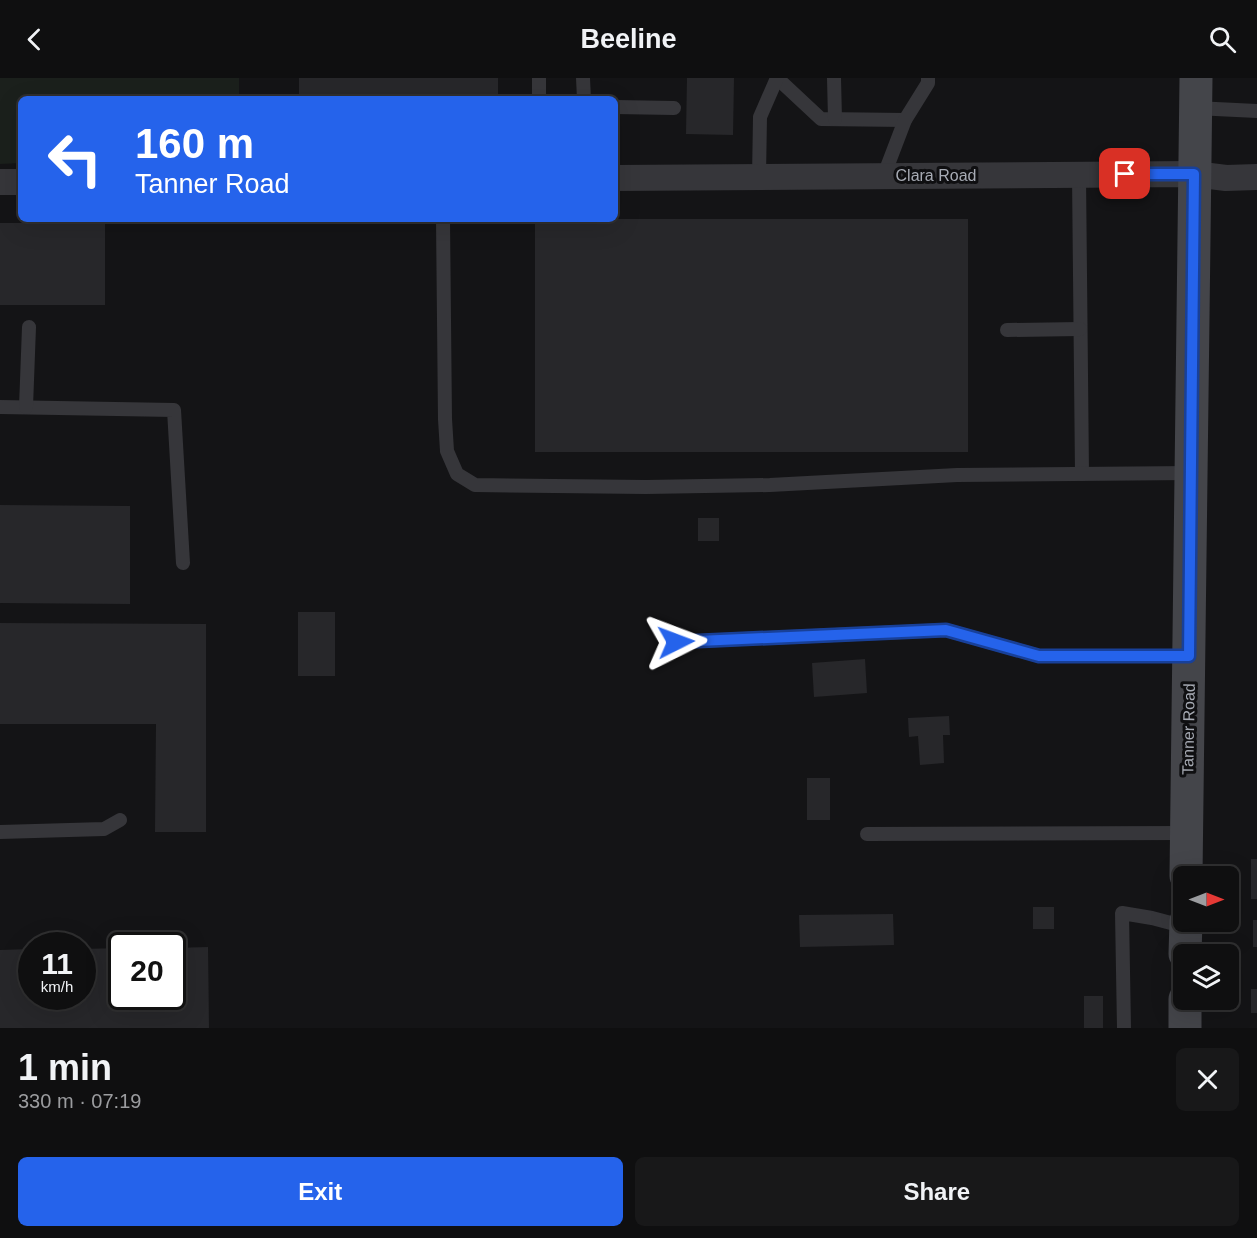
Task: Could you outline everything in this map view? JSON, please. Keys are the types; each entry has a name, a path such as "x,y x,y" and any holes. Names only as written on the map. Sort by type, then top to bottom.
{"main road":[{"name":"Tanner Road","path":"1186,866 1195,93"},
{"path":"1185,1010 1185,1028"}],"street":[{"name":"Clara Road","path":"618,178 1194,174 1226,178 1257,177"},
{"path":"0,182 18,182"}],"lane":[{"path":"539,78 539,96"},
{"path":"583,78 584,96"},
{"path":"759,177 760,117 777,78 821,119 905,120"},
{"path":"834,78 835,119"},
{"path":"884,175 905,120 928,83 928,78"},
{"path":"1195,93 1257,111"},
{"path":"618,108 674,108"},
{"path":"1079,175 1082,474"},
{"path":"443,222 447,451 457,474 475,485 646,487 770,485 957,475 1191,473"},
{"path":"26,407 29,327"},
{"path":"1007,330 1080,328"},
{"path":"0,407 174,410 183,563"},
{"path":"676,642 946,630 1039,656 1189,656"},
{"path":"0,832 104,829 120,820"},
{"path":"867,834 1187,833"},
{"path":"1124,1028 1122,914 1152,918 1186,934"}],"shaded area":[{"path":"0,78 239,78 239,96 18,96 18,163 0,164"}],"building":[{"path":"299,78 498,78 498,96 299,96"},
{"path":"687,78 734,78 733,135 686,134"},
{"path":"618,219 968,219 968,452 535,452 535,222 618,222"},
{"path":"0,223 105,223 105,305 0,305"},
{"path":"0,505 130,506 130,604 0,603"},
{"path":"698,518 719,518 719,541 698,541"},
{"path":"298,612 335,612 335,676 298,676"},
{"path":"0,623 206,624 206,832 155,832 156,724 0,724"},
{"path":"865,659 867,693 814,697 812,663"},
{"path":"949,716 950,735 943,735 944,763 920,765 918,736 909,737 908,718"},
{"path":"807,778 830,778 830,820 807,820"},
{"path":"1251,859 1257,859 1257,899 1251,899"},
{"path":"1033,907 1054,907 1054,929 1033,929"},
{"path":"893,914 894,945 800,947 799,915"},
{"path":"1253,920 1257,920 1257,947 1253,947"},
{"path":"208,947 209,1028 0,1028 0,950 18,949 18,1010 96,1010 96,949 108,948 108,1010 186,1010 186,948"},
{"path":"1251,989 1257,989 1257,1013 1251,1013"},
{"path":"1084,996 1103,996 1103,1028 1084,1028"}],"route":[{"path":"676,642 946,630 1039,656 1189,656 1194,174 1125,174"}]}
